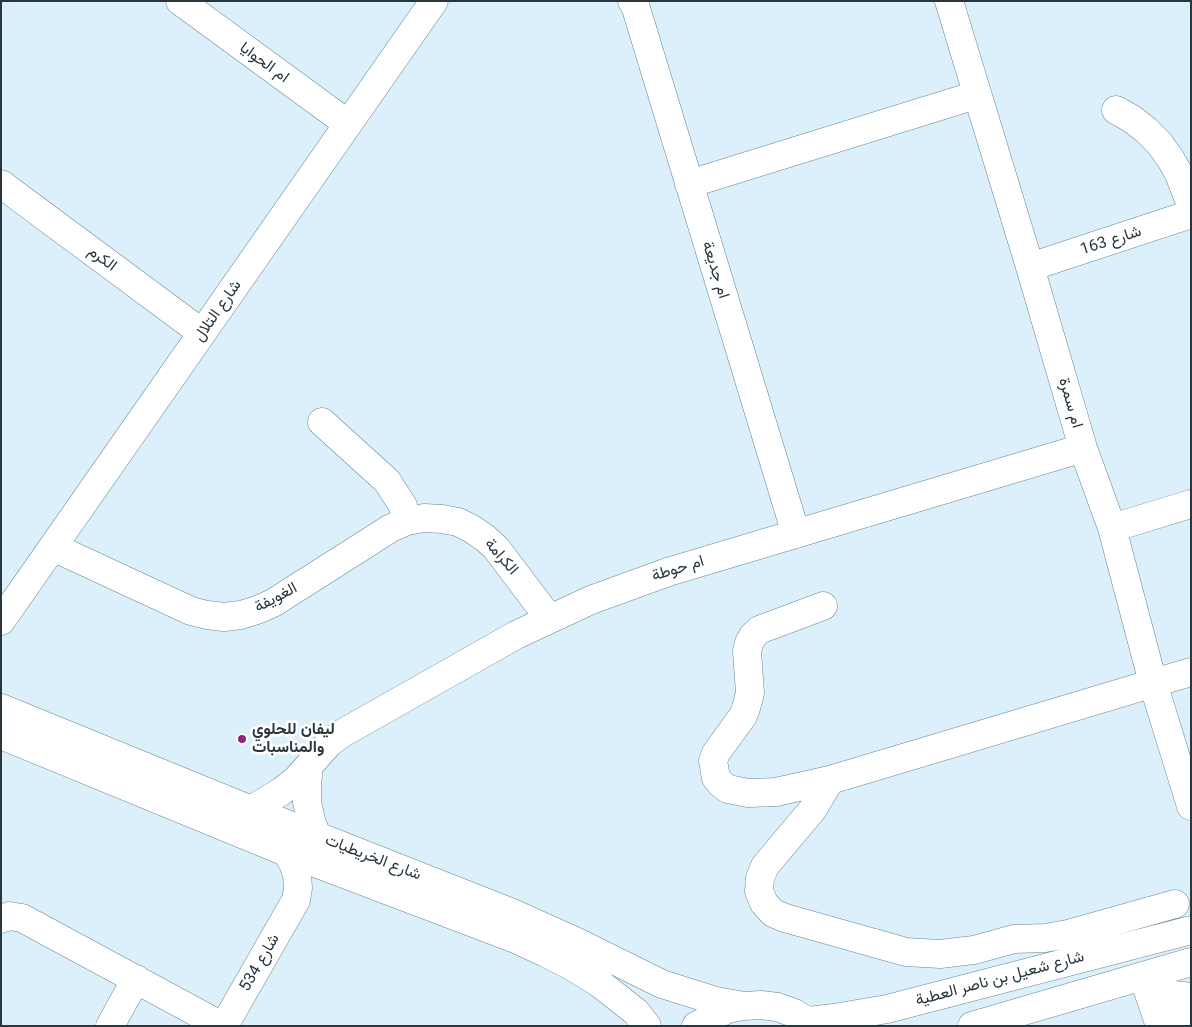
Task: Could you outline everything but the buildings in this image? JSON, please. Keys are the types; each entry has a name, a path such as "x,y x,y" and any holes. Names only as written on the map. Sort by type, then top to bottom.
{"street":[{"name":"ام الحوايا","path":"180,1 348,124"},
{"name":"شارع التلال","path":"1,621 434,1"},
{"name":"ام سمرة","path":"949,1 1083,448 1112,528 1153,683 1191,806"},
{"name":"ام جديعة","path":"634,3 796,534"},
{"path":"689,184 976,96"},
{"path":"1116,110 1139,124 1159,143 1179,174 1191,205"},
{"name":"الكرم","path":"4,194 202,333"},
{"name":"شارع 163","path":"1030,267 1191,214"},
{"path":"322,422 387,481 402,506 407,521"},
{"name":"ام حوطة","path":"250,810 282,792 329,743 342,734 549,618 645,580 1083,448"},
{"path":"1112,528 1191,504"},
{"name":"الكرامة","path":"407,521 424,518 442,519 458,522 472,529 496,548 549,618"},
{"name":"الغويفة","path":"53,547 191,611 224,617 241,615 273,603 375,537 407,521"},
{"path":"823,606 767,627 753,636 747,651 750,693 746,708 743,716 716,753 713,761 716,778 728,789 738,792 776,792 830,780 1191,672"},
{"name":"شارع الخريطيات","path":"1,708 317,837 510,912 577,942 662,984 716,1001 744,1006"},
{"name":"شارع الخريطيات","path":"1,735 286,852 518,940 573,967 605,988 636,1012 647,1026"},
{"path":"309,766 306,784 307,802 317,837"},
{"path":"830,780 813,809 765,866 760,878 759,891 764,903 773,913 785,918 906,952 940,954 974,950 1014,939 1046,938 1068,934 1175,904"},
{"name":"شارع 534","path":"223,1026 296,900 298,888 297,875 293,863 286,852"},
{"name":"شارع 534","path":"296,900 320,886 347,876"},
{"path":"1,919 9,916 22,918 223,1026"},
{"path":"1121,919 1128,946"},
{"name":"شارع شعيل بن ناصر العطية","path":"812,1023 887,1010 1190,929"},
{"path":"974,950 984,983"},
{"path":"972,1026 1191,962"},
{"path":"1145,976 1159,988 1182,996 1185,1026"},
{"path":"1145,976 1160,1026"},
{"path":"110,1026 136,979"},
{"path":"696,1026 727,1009 761,1005 778,1007 794,1012 812,1023"}],"place":[{"name":"ليفان للحلوي والمناسبات","path":"242,739"}]}
